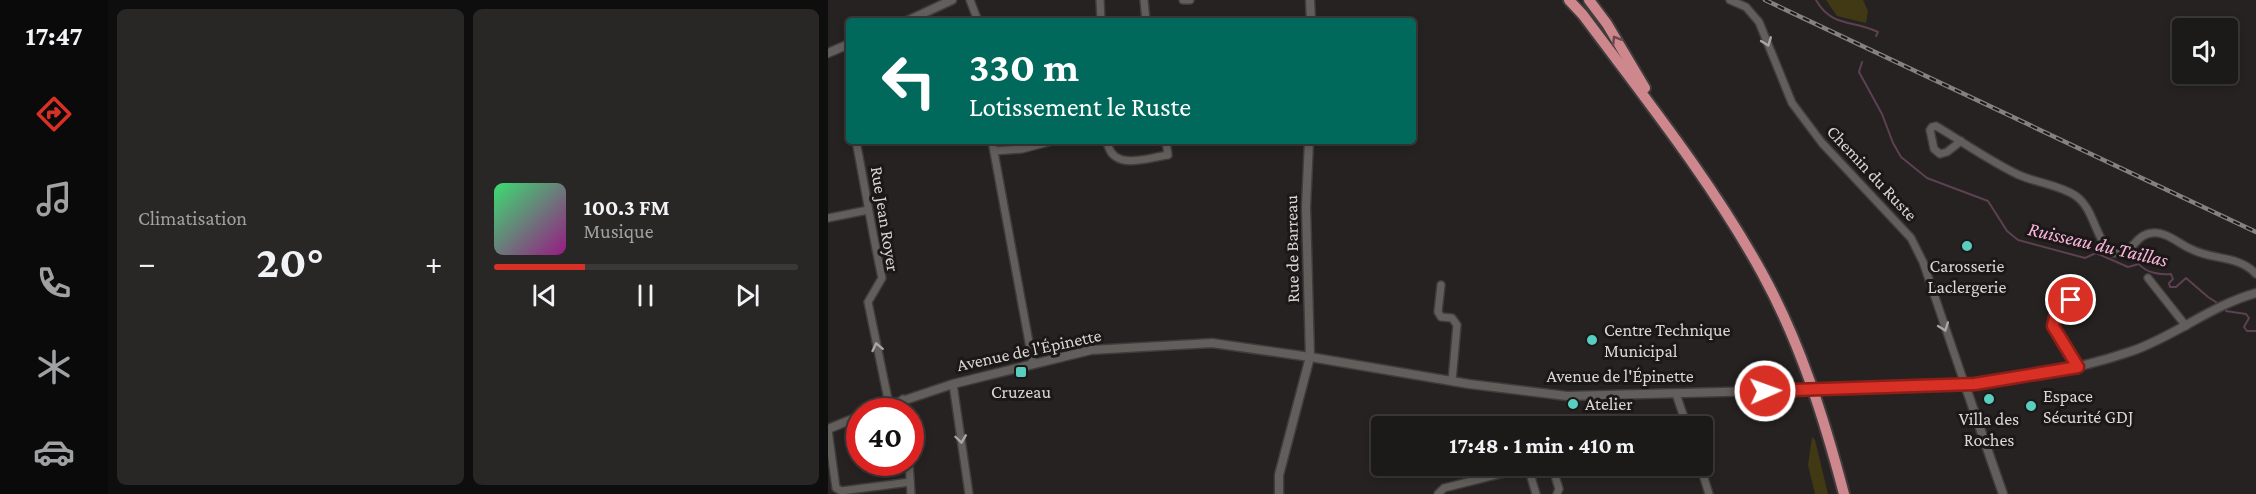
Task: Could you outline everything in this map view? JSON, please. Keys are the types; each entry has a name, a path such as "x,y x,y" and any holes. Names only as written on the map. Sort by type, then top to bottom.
{"highway":[{"path":"1569,0 1583,15 1665,125 1762,272 1783,315 1823,417 1844,494"},
{"path":"1589,0 1612,34 1665,125"}],"street":[{"path":"914,18 952,0"},
{"path":"970,0 977,18"},
{"path":"1100,0 1101,18"},
{"path":"1144,0 1146,18"},
{"path":"1184,0 1190,0"},
{"path":"1311,0 1311,18"},
{"name":"Chemin du Ruste","path":"1730,0 1746,7 1759,22 1792,103 1822,143 1911,238 1923,262 1965,385"},
{"path":"828,53 846,45"},
{"path":"1961,141 1947,152 1940,154 1934,149 1930,130 1932,126 1936,126 2017,174 2075,196 2088,209 2103,243 2113,254 2128,251 2144,235 2154,232 2163,234 2198,253 2243,264 2256,274"},
{"name":"Rue Jean Royer","path":"857,144 882,278 868,302 888,398"},
{"path":"993,144 1033,364"},
{"path":"994,151 1022,149 1041,144"},
{"path":"1108,144 1114,157 1121,161 1168,156 1167,144"},
{"name":"Rue de Barreau","path":"1279,494 1279,475 1310,357 1306,207 1309,144"},
{"path":"828,218 868,210"},
{"path":"2148,278 2186,326"},
{"path":"1441,285 1438,312 1442,317 1452,318 1457,325 1452,381"},
{"name":"Avenue de l'Épinette","path":"906,398 953,384 1091,351 1212,343 1452,381 1567,396 1965,385 2004,381 2092,364 2133,351 2256,293"},
{"path":"2071,300 2068,306 2055,317 2053,326 2078,367"},
{"path":"953,384 969,494"},
{"path":"1965,385 2003,494"},
{"path":"1676,394 1684,416"},
{"path":"846,422 828,430 836,488 841,491 910,483"},
{"path":"910,476 911,494"},
{"path":"1438,494 1444,488 1492,476"},
{"path":"1533,476 1536,494"},
{"path":"1555,476 1557,494"},
{"path":"1703,476 1709,494"}],"shaded area":[{"path":"1826,0 1863,0 1868,11 1866,23 1837,16"},
{"path":"1812,437 1815,440 1828,494 1815,494 1808,465"}],"waterway":[{"name":"Ruisseau du Taillas","path":"1816,0 1828,15 1843,22 1869,28 1878,32 1876,36"},
{"name":"Ruisseau du Taillas","path":"1862,62 1859,72 1882,114 1901,157 1927,178 1988,201 2007,231 2018,240 2085,258 2096,253 2128,267 2139,264 2154,273 2171,274 2173,279 2169,283 2170,287 2176,287 2186,278 2219,304"},
{"name":"Ruisseau du Taillas","path":"2226,311 2246,314 2249,318 2244,327 2247,331 2256,331"}],"railway":[{"path":"1765,0 2256,232"}],"place":[{"name":"Carosserie Laclergerie","path":"1967,246"},
{"name":"Centre Technique Municipal","path":"1592,340"},
{"name":"Cruzeau","path":"1021,372"},
{"name":"Villa des Roches","path":"1989,399"},
{"name":"Atelier","path":"1573,404"},
{"name":"Espace Sécurité GDJ","path":"2031,406"}],"route":[{"path":"1765,391 1975,384 2078,367 2053,326 2055,317 2068,306 2071,300"}]}
